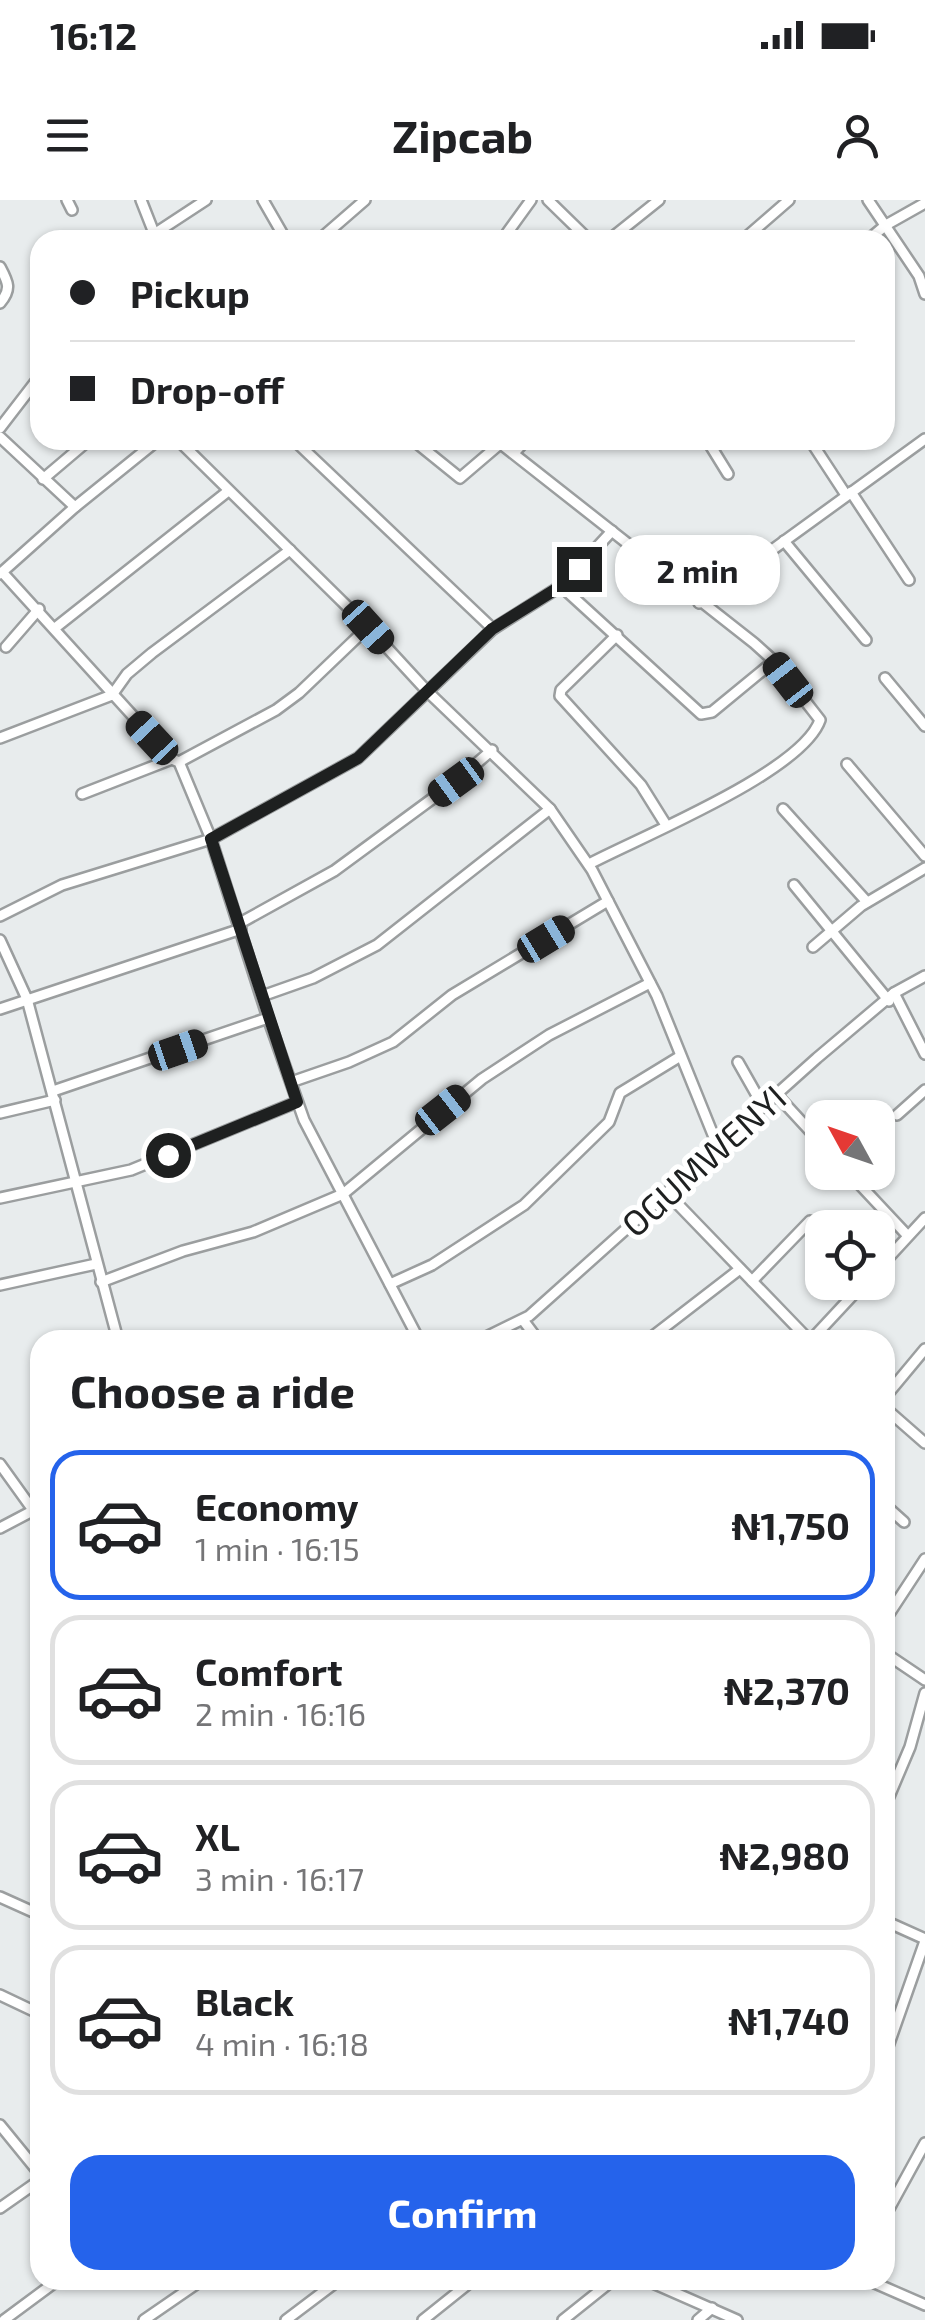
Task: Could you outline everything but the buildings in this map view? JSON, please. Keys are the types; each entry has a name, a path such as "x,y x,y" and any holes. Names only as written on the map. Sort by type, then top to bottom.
{"street":[{"path":"141,200 153,230"},
{"path":"157,230 206,200"},
{"path":"262,200 280,230"},
{"path":"330,230 365,200"},
{"path":"509,230 531,200"},
{"path":"548,200 579,230"},
{"path":"622,230 659,200"},
{"path":"754,230 789,200"},
{"path":"868,200 889,230"},
{"path":"881,230 925,204"},
{"path":"895,240 919,276 925,294"},
{"path":"0,267 9,282 9,292 0,303"},
{"path":"0,428 30,389"},
{"path":"0,438 76,507"},
{"path":"700,603 925,438"},
{"path":"43,480 77,450"},
{"path":"146,450 1,573 175,761 211,839 297,1102 414,1330"},
{"path":"187,450 550,809 588,864 650,983 718,1147"},
{"path":"304,450 492,629"},
{"path":"425,450 460,478 490,450"},
{"path":"511,450 774,661 817,714 819,726 804,744 743,787 588,864"},
{"path":"713,450 728,474"},
{"path":"817,450 909,580"},
{"path":"55,628 227,492"},
{"path":"0,916 62,885 211,839 358,758 492,629 561,586 612,531"},
{"path":"784,541 866,640"},
{"path":"0,738 112,695 127,674 152,653 290,550"},
{"path":"561,586 700,714 712,712 774,661"},
{"path":"6,647 38,609"},
{"path":"82,794 175,761 276,710 300,693 368,627"},
{"path":"617,635 561,690 560,696 641,785 666,825"},
{"path":"885,678 925,726"},
{"path":"0,1009 240,926 334,872 456,782 492,750"},
{"path":"848,764 925,856"},
{"path":"262,996 313,978 378,946 550,809"},
{"path":"783,809 867,902"},
{"path":"813,947 867,902 925,868"},
{"path":"794,885 891,997 925,1054"},
{"path":"290,1082 393,1042 452,996 608,901"},
{"path":"0,940 27,999 115,1330"},
{"name":"OGUMWENYI","path":"502,1330 523,1320 776,1094 891,997 925,976"},
{"path":"101,1282 183,1251 253,1232 343,1194 482,1079 549,1035 650,983"},
{"path":"0,1113 268,1018"},
{"path":"390,1284 432,1265 524,1204 609,1122 620,1094 679,1057"},
{"path":"738,1062 763,1106"},
{"path":"897,1116 925,1090"},
{"path":"776,1094 805,1126"},
{"path":"0,1198 132,1170 297,1102"},
{"path":"865,1190 907,1235"},
{"path":"668,1193 799,1330"},
{"path":"895,1249 925,1218"},
{"path":"752,1281 805,1226"},
{"path":"0,1285 96,1264"},
{"path":"661,1330 740,1269"},
{"path":"819,1330 848,1300"},
{"path":"523,1320 530,1330"},
{"path":"895,1385 925,1349"},
{"path":"895,1417 925,1443"},
{"path":"0,1464 30,1502"},
{"path":"0,1528 30,1512"},
{"path":"895,1514 904,1522"},
{"path":"895,1605 925,1559"},
{"path":"895,1660 925,1680"},
{"path":"895,1782 925,1693"},
{"path":"0,1897 30,1911"},
{"path":"895,1926 925,1940 895,2026"},
{"path":"1,1997 30,2010"},
{"path":"0,2125 30,2164"},
{"path":"895,2198 925,2142"},
{"path":"0,2208 30,2185"},
{"path":"4,2320 44,2290"},
{"path":"144,2320 188,2290"},
{"path":"286,2320 326,2290"},
{"path":"423,2320 460,2290"},
{"path":"563,2320 601,2290"},
{"path":"670,2290 738,2320"},
{"path":"892,2290 925,2304"},
{"path":"698,2320 712,2308"}],"route":[{"path":"168,1155 297,1102 211,839 358,758 492,629 561,586 579,569"}]}
